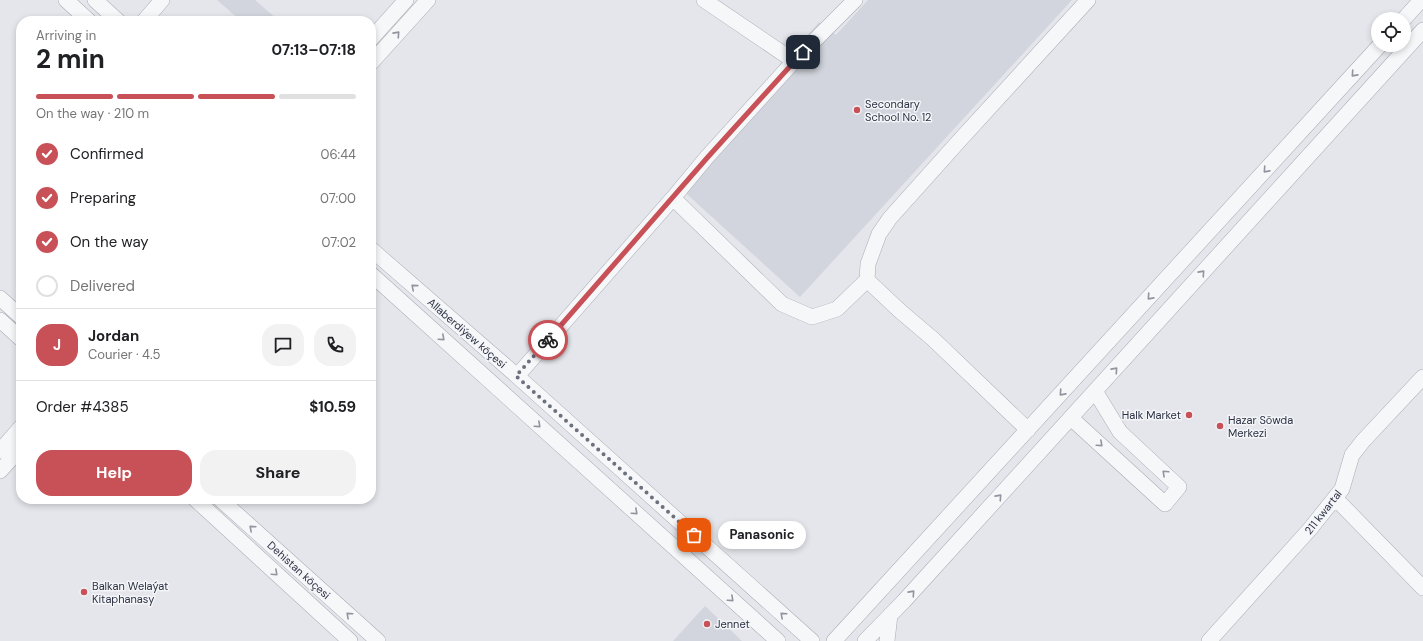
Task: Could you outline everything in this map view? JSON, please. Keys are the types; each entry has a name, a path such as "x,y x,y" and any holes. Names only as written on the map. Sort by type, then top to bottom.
{"street":[{"path":"66,0 84,16"},
{"path":"95,0 113,16"},
{"path":"148,16 162,0"},
{"path":"376,33 406,0"},
{"path":"376,57 428,0"},
{"path":"704,0 794,61"},
{"path":"516,376 794,61 855,0"},
{"path":"672,198 782,304 812,317 837,310 867,280 868,264 879,234 890,218 1088,0"},
{"path":"1410,12 1421,0"},
{"path":"865,641 1095,392 1423,30"},
{"path":"834,641 1374,52"},
{"name":"Allaberdiýew köçesi","path":"376,253 516,376 812,641"},
{"name":"Allaberdiýew köçesi","path":"376,279 778,641"},
{"path":"867,280 1028,430"},
{"path":"0,298 16,312"},
{"path":"0,320 16,334"},
{"name":"211 kwartal","path":"1209,641 1310,529 1342,489 1352,455 1363,440 1423,377"},
{"path":"1071,418 1165,504 1179,487 1120,432 1095,392"},
{"path":"0,451 16,433"},
{"path":"0,472 16,454"},
{"path":"1335,498 1423,588"},
{"name":"Dehistan köçesi","path":"200,504 350,641"},
{"name":"Dehistan köçesi","path":"226,504 378,641"},
{"path":"887,641 890,615"}],"shaded area":[{"path":"217,0 255,0 273,16 235,16"},
{"name":"Secondary School No. 12","path":"868,0 1072,0 800,297 678,186 819,22 836,35"},
{"name":"Jennet","path":"705,606 742,641 673,641"}],"way so far":[{"path":"548,340 516,376 694,535"}],"place":[{"name":"Secondary School No. 12","path":"857,110"},
{"name":"Halk Market","path":"1189,415"},
{"name":"Hazar Söwda Merkezi","path":"1220,426"},
{"name":"Panasonic","path":"694,535"},
{"name":"Balkan Welaýat Kitaphanasy","path":"84,592"},
{"name":"Jennet","path":"707,624"}],"route":[{"path":"548,340 707,158 803,52"}]}
